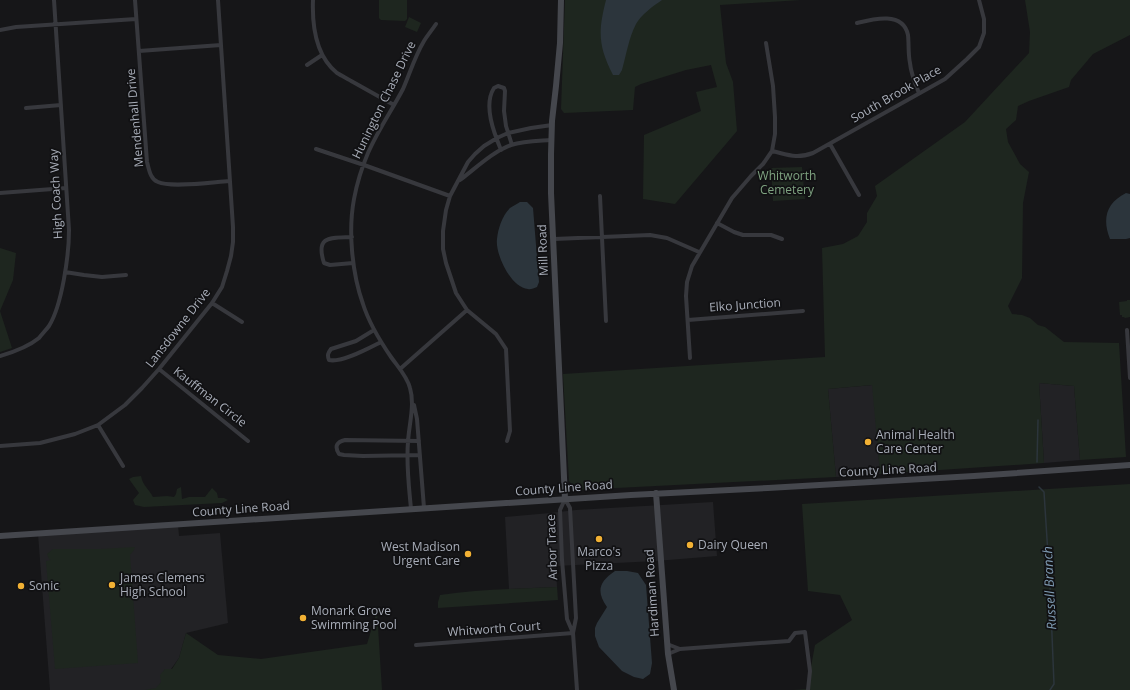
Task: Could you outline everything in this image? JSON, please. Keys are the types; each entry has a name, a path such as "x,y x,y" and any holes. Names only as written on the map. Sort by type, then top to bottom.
{"main road":[{"name":"Mill Road","path":"561,0 560,43 551,140 551,193 565,499"},
{"name":"County Line Road","path":"0,536 656,493 974,476 1130,465"},
{"name":"Hardiman Road","path":"656,493 667,644 674,690"}],"street":[{"name":"High Coach Way","path":"0,356 21,349 37,339 49,326 60,298 65,272 69,241 54,0"},
{"name":"Mendenhall Drive","path":"135,0 147,162 150,174 157,182 171,185 229,181"},
{"name":"Lansdowne Drive","path":"0,446 40,443 75,434 98,425 125,405 142,388 212,303 222,287 228,271 231,256 233,227 218,0"},
{"path":"313,0 315,33 322,55 338,73 394,105"},
{"name":"South Brook Place","path":"772,151 794,157 813,153 945,79 979,47 984,33 984,19 978,0"},
{"path":"857,24 878,18 885,18 892,19 904,27 907,33 910,65 919,93"},
{"path":"0,30 16,27 136,19"},
{"name":"Hunington Chase Drive","path":"410,509 407,454 413,402 410,387 406,377 374,330 362,302 354,263 352,219 354,198 364,164 377,134 403,88 423,42 436,24"},
{"path":"690,358 686,296 687,282 692,266 732,198 763,164 772,151 775,134 775,118 773,86 766,43"},
{"path":"139,51 221,45"},
{"path":"307,65 322,55"},
{"path":"501,150 492,122 490,107 492,91 498,86 504,88 505,90 504,111 512,145"},
{"path":"26,108 61,105"},
{"path":"507,441 510,431 506,349 496,334 468,310 456,293 443,249 443,231 450,196 468,162 475,154 484,146 508,133 552,125"},
{"path":"458,181 490,157 512,145 525,142 551,140"},
{"path":"830,144 859,195"},
{"path":"316,149 364,164 450,196"},
{"path":"0,193 66,188"},
{"path":"600,196 606,321"},
{"path":"717,223 743,235 771,235 782,239"},
{"path":"554,238 643,234 660,236 673,240 699,252"},
{"path":"352,237 327,239 323,243 322,257 324,263 330,265 354,263"},
{"path":"65,272 102,277 126,275"},
{"path":"212,303 242,322"},
{"path":"400,369 468,310"},
{"name":"Elko Junction","path":"688,320 803,311"},
{"path":"374,330 356,341 331,349 328,356 329,360 334,361 358,354 381,342"},
{"path":"1127,330 1130,378"},
{"name":"Kauffman Circle","path":"158,369 248,441"},
{"path":"413,402 417,419 424,508"},
{"path":"98,425 123,466"},
{"path":"419,441 345,440 340,441 336,448 339,454 344,455 420,455"},
{"name":"Arbor Trace","path":"565,499 560,510 563,574 567,619 573,633"},
{"name":"Arbor Trace","path":"565,499 570,508 576,618 573,633 577,690"},
{"path":"668,654 680,649 789,641 795,633 805,632 810,670 808,690 802,690"},
{"name":"Whitworth Court","path":"416,645 573,633"},
{"path":"667,644 680,649"}],"shaded area":[{"path":"606,0 662,0 644,14 636,24 622,70 619,75 613,75 602,47 601,30"},
{"path":"1126,193 1130,194 1130,238 1110,239 1106,225 1108,212 1114,202"},
{"path":"520,202 527,202 533,208 539,282 537,287 530,289 522,287 510,277 501,261 497,245 498,231 507,211"},
{"path":"1039,383 1074,386 1080,460 1044,463"},
{"path":"873,385 880,474 836,477 828,389"},
{"path":"713,502 717,556 656,561 556,566 557,587 509,589 505,517 576,510"},
{"name":"James Clemens High School","path":"178,525 179,536 220,533 228,623 186,633 179,658 171,669 173,690 50,690 38,534"},
{"path":"615,571 638,573 646,585 652,663 650,674 643,679 634,677 622,671 599,647 595,636 595,628 597,623 607,607 601,596 601,587 605,579"}],"green space":[{"path":"379,0 407,0 407,19 405,21 381,20 379,18"},
{"path":"565,0 801,0 720,5 726,63 733,82 737,131 675,204 643,199 644,135 701,111 696,92 717,87 711,65 686,70 635,87 633,110 564,113 561,109"},
{"path":"1025,0 1130,0 1130,35 1093,54 1071,80 1069,87 1018,106 1016,120 1006,129 1008,142 1020,164 1029,172 1023,203 1022,278 1008,306 1012,314 1030,318 1038,325 1045,327 1064,342 1119,343 1126,457 1080,460 1074,386 1039,383 1044,463 880,474 872,385 828,389 836,477 577,490 569,481 563,374 825,357 822,248 843,244 858,236 867,222 867,213 877,196 875,186 965,122 1029,53 1030,32"},
{"path":"409,17 421,23 417,32 405,27"},
{"name":"Whitworth Cemetery","path":"802,167 805,199 773,201 771,168"},
{"path":"0,248 16,253 13,280 0,311"},
{"path":"1130,300 1130,317 1125,318 1120,315 1119,302"},
{"path":"0,311 12,348 0,352"},
{"path":"141,476 143,482 153,497 174,497 177,489 181,487 182,499 189,497 205,497 212,488 217,493 218,498 228,500 222,503 144,507 135,505 133,500 139,493 129,479"},
{"path":"1130,484 1130,690 793,690 807,689 815,645 852,620 840,595 808,591 802,504"},
{"path":"135,547 130,555 138,663 55,669 46,561 51,560 47,554 53,549"},
{"path":"557,587 558,600 438,608 440,595 484,590"},
{"path":"377,611 382,690 145,690 156,688 161,682 160,675 165,669 172,669 179,658 186,633 218,655 261,659 367,644"}],"waterway":[{"name":"Russell Branch","path":"1037,462 1038,420"},
{"name":"Russell Branch","path":"1039,487 1044,492 1050,586 1054,684 1050,690"}],"place":[{"name":"Animal Health Care Center","path":"868,442"},
{"name":"Marco's Pizza","path":"599,539"},
{"name":"Dairy Queen","path":"690,545"},
{"name":"West Madison Urgent Care","path":"468,554"},
{"name":"James Clemens High School","path":"112,585"},
{"name":"Sonic","path":"21,586"},
{"name":"Monark Grove Swimming Pool","path":"303,618"}]}
